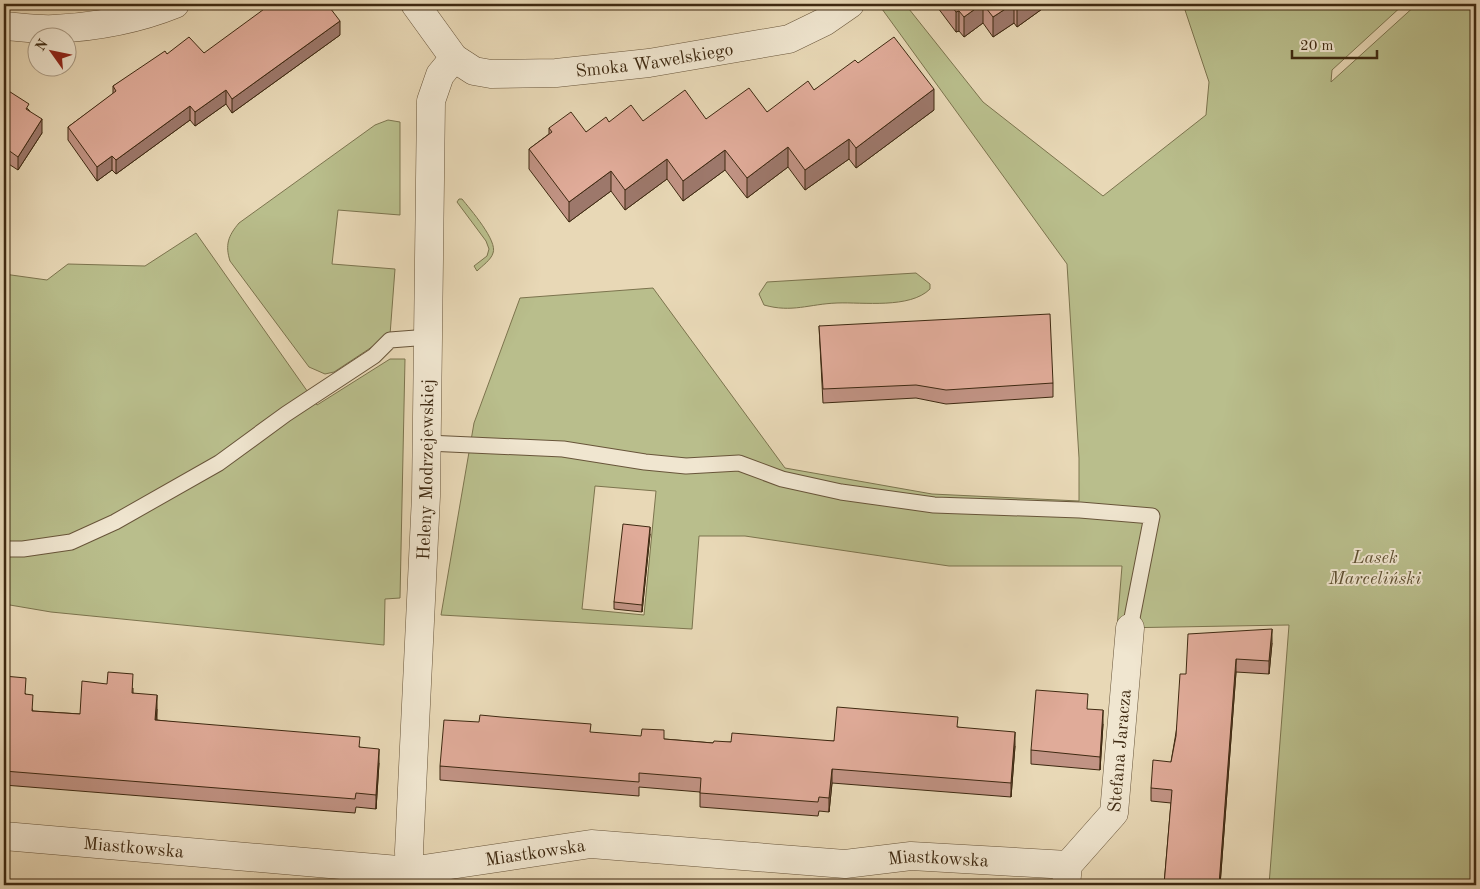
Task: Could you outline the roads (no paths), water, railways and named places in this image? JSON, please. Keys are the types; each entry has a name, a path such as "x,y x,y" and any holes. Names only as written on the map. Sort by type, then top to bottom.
{"street":[{"path":"4,26 54,29 109,22 159,10 175,4"},
{"path":"415,4 454,58"},
{"name":"Smoka Wawelskiego","path":"454,58 474,70 490,74 556,73 649,62 790,39 824,22 850,4"},
{"name":"Heleny Modrzejewskiej","path":"410,878 408,851 426,496 431,101 440,75 454,58"},
{"name":"Stefana Jaracza","path":"1067,875 1114,813 1130,628"},
{"name":"Miastkowska","path":"4,836 410,878 591,844 845,864 910,856 1067,875"}],"lane":[{"path":"4,549 23,549 71,542 115,522 219,463 286,414 374,356 390,340 429,338"},
{"path":"427,443 563,449 646,462 686,466 739,463 782,479 833,490 934,505 1080,510 1152,516 1130,628"}],"park label":[{"name":"Lasek Marceliński","path":"1375,567"}]}
